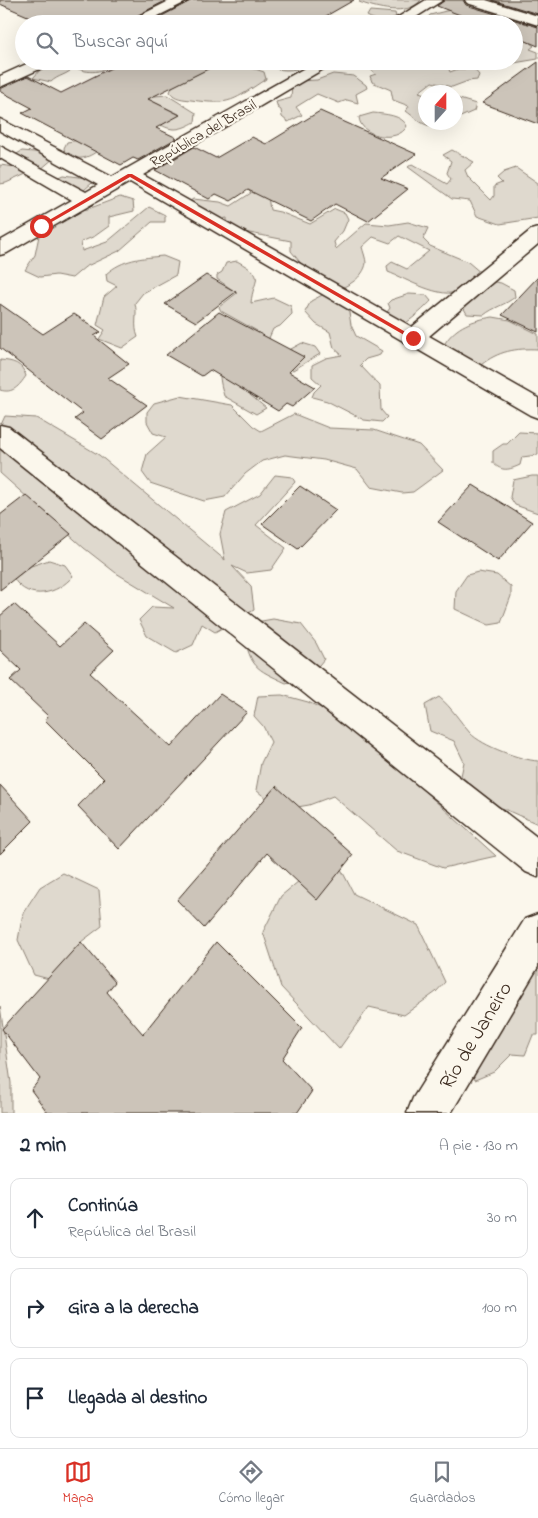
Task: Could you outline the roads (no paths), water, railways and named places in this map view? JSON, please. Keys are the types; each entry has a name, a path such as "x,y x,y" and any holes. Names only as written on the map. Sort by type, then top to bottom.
{"street":[{"path":"150,15 183,0"},
{"path":"410,15 436,0"},
{"path":"472,0 519,15"},
{"path":"523,16 538,21"},
{"path":"0,82 26,70"},
{"name":"República del Brasil","path":"0,249 313,70"},
{"path":"0,124 121,180 413,338 538,410"},
{"path":"0,151 86,200"},
{"path":"413,338 538,234"},
{"path":"0,434 538,860"},
{"name":"Río de Janeiro","path":"428,1113 538,932"}]}
